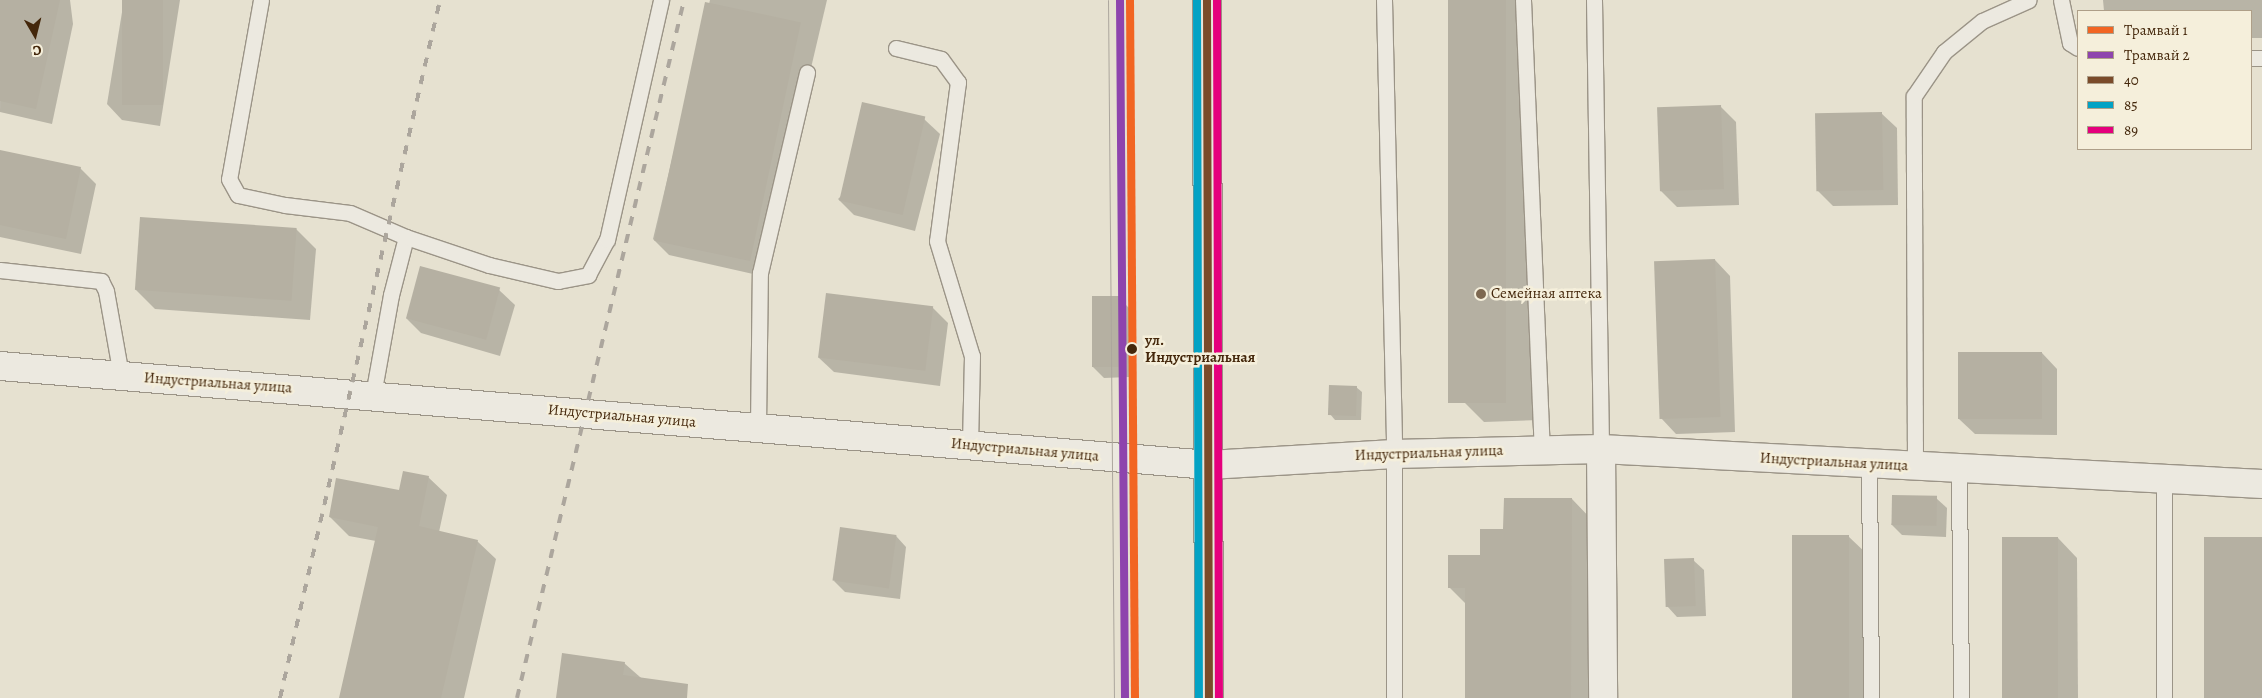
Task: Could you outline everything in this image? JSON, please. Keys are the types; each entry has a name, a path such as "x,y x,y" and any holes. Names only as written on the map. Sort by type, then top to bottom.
{"main road":[{"path":"1207,0 1209,698"}],"street":[{"name":"Индустриальная улица","path":"0,366 373,395 1209,465 1394,454 1542,449 1601,450 1869,463 1959,470 2262,484"},
{"path":"1601,450 1603,698"}],"lane":[{"path":"261,0 229,179 238,195 284,205 350,213 406,237 489,264 558,281 588,275 607,240 661,0"},
{"path":"1384,0 1394,454 1394,698"},
{"path":"1524,0 1542,449"},
{"path":"1594,0 1601,450"},
{"path":"1914,466 1914,96 1951,46 1982,21 2029,0"},
{"path":"2060,0 2070,43 2077,47"},
{"path":"896,48 942,59 958,82 937,240 972,356 970,446"},
{"path":"758,427 760,272 807,72"},
{"path":"373,395 391,295 406,237"},
{"path":"0,270 101,281 105,287 121,375"},
{"path":"1869,463 1871,698"},
{"path":"1959,470 1961,698"},
{"path":"2164,479 2164,698"}],"building":[{"path":"0,0 60,0 36,109 0,101"},
{"path":"122,0 163,0 163,105 122,105"},
{"path":"1448,0 1506,0 1506,403 1448,403"},
{"path":"705,2 801,22 750,261 654,241"},
{"path":"862,102 925,117 903,215 839,200"},
{"path":"1721,105 1724,189 1660,191 1657,107"},
{"path":"1882,112 1883,190 1816,191 1815,113"},
{"path":"0,150 81,167 66,239 0,225"},
{"path":"140,217 297,228 292,301 135,290"},
{"path":"1715,259 1721,417 1660,419 1654,261"},
{"path":"420,266 500,287 486,340 406,318"},
{"path":"826,293 933,306 925,371 818,358"},
{"path":"1092,296 1119,296 1119,367 1092,367"},
{"path":"1958,352 2042,352 2042,419 1958,419"},
{"path":"1329,385 1357,386 1356,416 1328,415"},
{"path":"403,471 429,476 419,526 478,540 441,698 339,698 378,527 329,517 336,478 399,490"},
{"path":"1892,495 1937,496 1936,526 1891,525"},
{"path":"1504,498 1572,498 1571,698 1465,698 1465,588 1448,588 1448,555 1480,555 1480,529 1503,529"},
{"path":"840,527 896,535 889,588 832,580"},
{"path":"1792,535 1849,535 1849,698 1792,698"},
{"path":"2002,537 2058,537 2058,698 2002,698"},
{"path":"2204,537 2262,537 2262,698 2204,698"},
{"path":"1694,558 1696,606 1666,607 1664,559"},
{"path":"562,653 625,662 623,675 688,684 687,698 556,698"}],"tram line":[{"path":"1108,0 1114,698"},
{"name":"2","path":"1120,0 1125,698"},
{"name":"1","path":"1130,0 1135,698"}],"railway":[{"path":"280,698 440,0"},
{"path":"517,698 684,0"}],"transit line":[{"name":"85","path":"1197,0 1199,698"},
{"name":"40","path":"1207,0 1209,698"},
{"name":"89","path":"1217,0 1219,698"}],"place":[{"name":"Семейная аптека","path":"1481,294"},
{"name":"ул. Индустриальная","path":"1132,349"}]}
